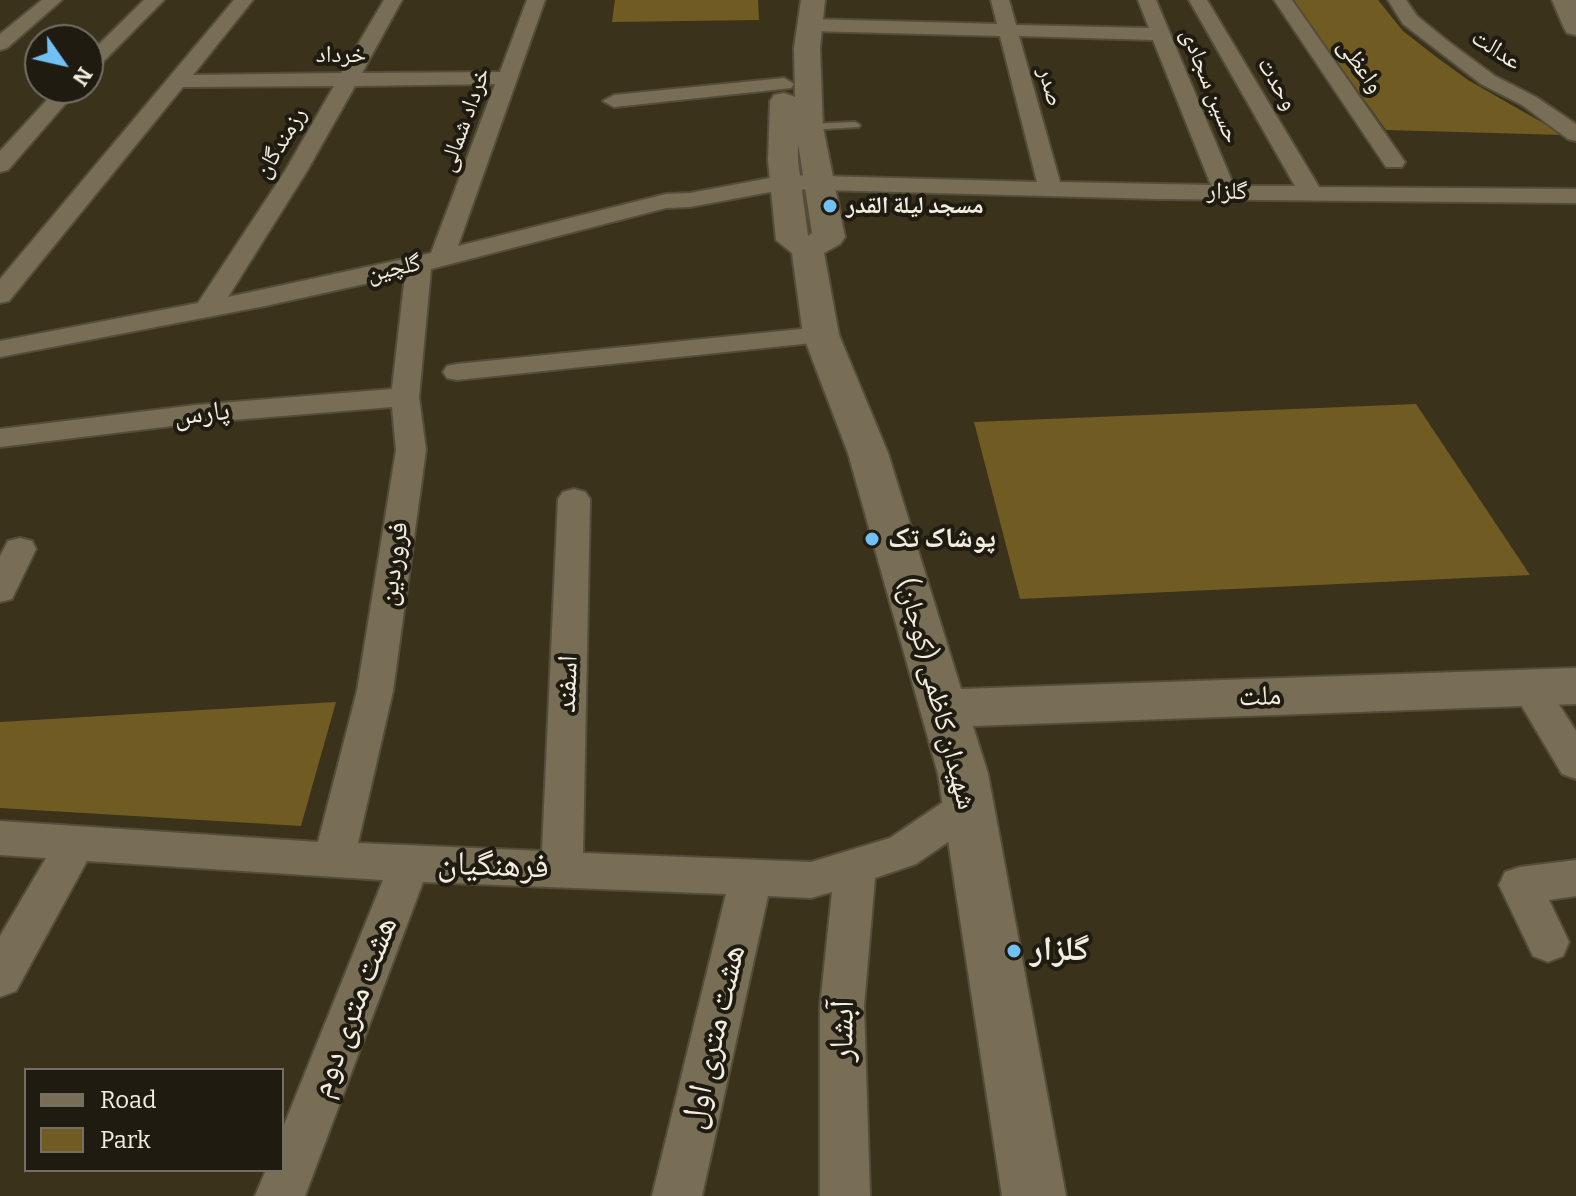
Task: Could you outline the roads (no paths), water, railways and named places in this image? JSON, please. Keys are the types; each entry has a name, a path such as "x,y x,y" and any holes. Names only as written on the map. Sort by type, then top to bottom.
{"main road":[{"name":"شهیدان کاظمی (کوجان)","path":"790,0 784,84 785,175 792,240 807,249 821,335 868,453 963,774 1034,1196"},
{"path":"1564,0 1576,28"},
{"path":"807,249 829,237 809,127 807,48 812,12"},
{"name":"ملت","path":"943,708 1576,686"}],"street":[{"path":"0,44 53,0"},
{"path":"104,50 155,0"},
{"path":"0,295 244,0"},
{"name":"رزمندگان","path":"207,309 296,171 393,0"},
{"name":"خرداد شمالی","path":"430,260 507,78 536,0"},
{"name":"صدر","path":"1000,0 1050,187"},
{"name":"حسین سجادی","path":"1147,0 1225,192"},
{"name":"وحدت","path":"1198,0 1311,193"},
{"name":"واعظی","path":"1283,0 1394,162"},
{"name":"عدالت","path":"1397,0 1410,20 1442,46 1488,80 1529,101 1576,134"},
{"path":"812,12 1007,30 1161,34"},
{"name":"خرداد","path":"176,81 347,82 507,78"},
{"path":"614,101 784,84"},
{"path":"0,165 55,104"},
{"name":"گلزار","path":"785,175 817,173 877,183 1225,192 1576,196"},
{"name":"گلچین","path":"0,349 207,309 491,247 666,201 690,200 785,175"},
{"name":"فروردین","path":"334,860 375,691 411,450 405,397 430,260"},
{"path":"457,372 821,335"},
{"name":"پارس","path":"0,438 196,414 405,397"},
{"name":"اسفند","path":"562,869 574,499"},
{"path":"0,590 20,549"},
{"path":"1529,688 1576,763"},
{"name":"فرهنگیان","path":"0,838 334,860 811,880 902,852 969,806"},
{"path":"0,977 76,843"},
{"name":"هشت متری دوم","path":"280,1196 410,863"},
{"name":"آبشار","path":"845,1196 842,1006 855,867"},
{"name":"هشت متری اول","path":"677,1196 751,878"},
{"path":"1548,942 1520,885 1576,878"}],"lane":[{"path":"809,127 855,125"}],"place":[{"name":"مسجد لیلة القدر","path":"830,206"},
{"name":"پوشاک تک","path":"872,539"},
{"name":"گلزار","path":"1014,951"}]}
